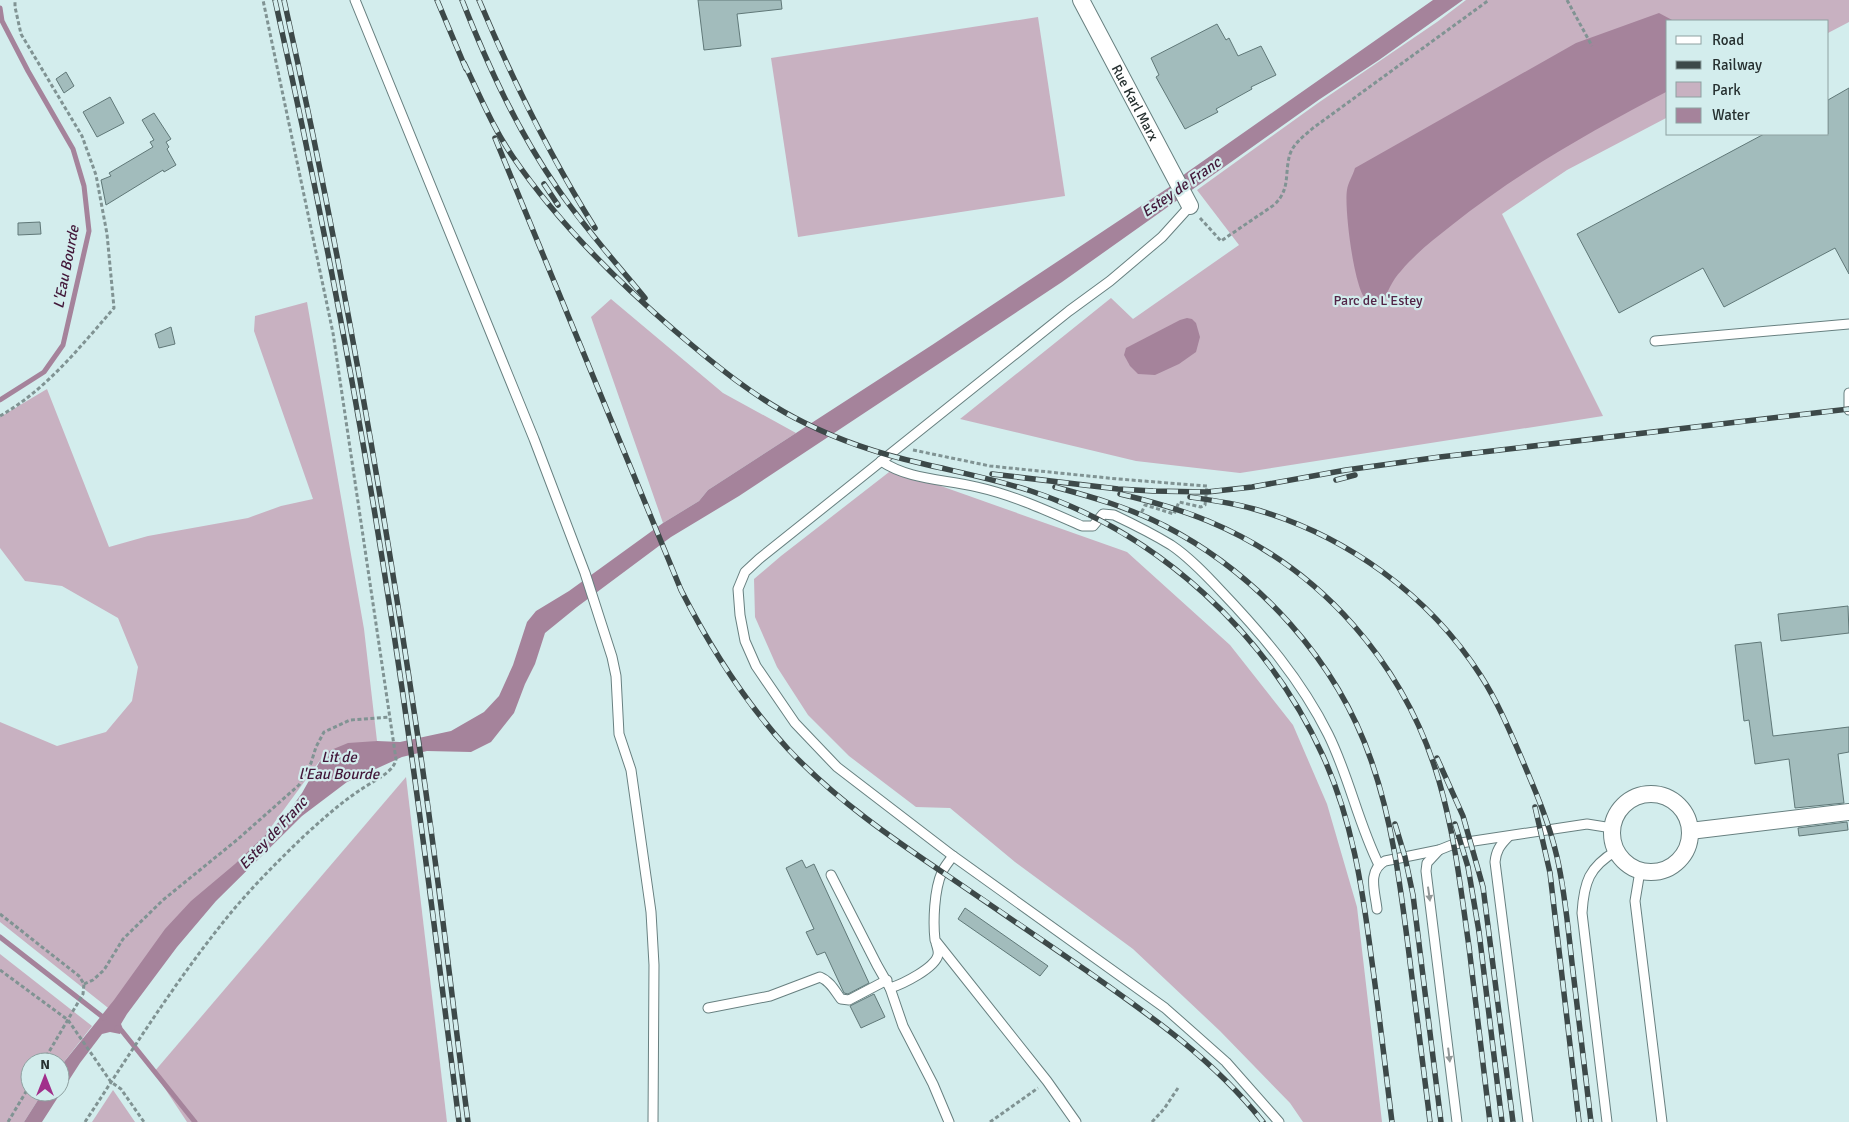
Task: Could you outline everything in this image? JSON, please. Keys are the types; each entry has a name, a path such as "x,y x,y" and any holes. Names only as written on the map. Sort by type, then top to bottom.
{"street":[{"name":"Rue Karl Marx","path":"1081,0 1187,201"},
{"path":"1646,794 1659,795 1671,799 1688,818 1690,831 1689,844 1684,855 1675,864 1664,870 1652,872 1640,871 1622,860 1612,840 1612,828 1616,816 1624,805 1634,798 1646,794"},
{"path":"1690,831 1849,812"}],"lane":[{"path":"355,0 534,439 585,573 612,657 616,676 619,734 632,770 651,912 654,965 653,1122"},
{"path":"1187,201 1162,237 1110,281 1061,317 759,559 745,572 738,589 740,615 745,641 756,666 795,723 837,766 953,856 1165,1008 1226,1062 1279,1122"},
{"path":"1655,341 1849,324"},
{"path":"1849,392 1849,410"},
{"path":"881,461 893,469 907,474 975,486 996,492 1082,526 1093,526 1100,516 1108,513 1172,546 1204,574 1250,621 1292,674 1328,733 1349,783 1370,845 1380,864"},
{"path":"1376,909 1373,874 1380,864 1389,860 1439,850 1454,844 1587,824 1612,828"},
{"path":"1508,837 1496,853 1495,862 1528,1122"},
{"path":"1439,850 1428,863 1426,871 1457,1122"},
{"path":"1607,1122 1582,913 1583,894 1590,872 1602,860 1616,851"},
{"path":"708,1008 770,996 820,977 828,983 841,999 849,1000 889,984 910,980 935,961 938,952 935,940 935,914 939,881 945,866 953,856"},
{"path":"1640,871 1635,888 1635,901 1662,1122"},
{"path":"831,876 877,965 889,984 903,1026 933,1084 949,1122"},
{"path":"935,940 1047,1081 1076,1122"}],"path":[{"path":"0,416 13,409 63,367 114,308 106,234 96,174 82,136 21,34 15,0"},
{"path":"85,1122 184,972 222,923 284,856 326,816 353,794 382,776 396,764 333,333 263,0"},
{"path":"1187,201 1221,241 1280,199 1285,190 1290,155 1295,144 1313,128 1489,0"},
{"path":"1567,0 1592,46"},
{"path":"900,446 918,452 990,466 1207,486 1206,506 1201,507 1179,502 1174,514 1145,506 1136,526"},
{"path":"84,984 94,980 104,970 123,938 163,900 238,839 299,785 324,732 350,720 390,716"},
{"path":"0,914 79,976 84,984 83,994 49,1052"},
{"path":"0,970 68,1020 111,1082 121,1089 144,1122"},
{"path":"990,1122 1001,1116 1047,1081"},
{"path":"1152,1122 1164,1110 1178,1088"},
{"path":"8,1122 20,1102"}],"green space":[{"name":"Parc de L'Estey","path":"1466,0 1849,0 1849,22 1829,32 1829,20 1666,20 1666,118 1567,170 1502,214 1603,416 1240,473 1136,461 960,419 1111,298 1133,319 1239,245 1197,190 1318,103"},
{"path":"1038,17 1065,196 798,237 771,58"},
{"path":"611,299 723,393 796,433 708,490 699,501 663,523 591,317"},
{"path":"307,302 364,629 377,741 324,755 263,838 112,1011 0,922 0,722 57,746 106,732 132,701 138,667 118,618 62,586 25,581 0,548 0,417 47,389 109,547 148,536 248,518 281,506 313,499 254,331 255,316"},
{"path":"893,469 1127,552 1230,645 1293,725 1327,804 1357,907 1382,1122 1303,1122 1290,1103 1220,1031 1133,949 1015,862 950,808 916,807 849,756 808,715 777,667 755,617 754,579"},
{"path":"406,777 447,1122 187,1122 154,1072"},
{"path":"0,954 92,1026 70,1054 70,1052 20,1052 20,1102 37,1102 24,1122 0,1122"},
{"path":"113,1090 135,1122 92,1122"}],"water":[{"name":"Lit de l'Eau Bourde","path":"1433,0 1463,0 1062,282 739,496 671,537 577,607 545,633 535,664 514,713 491,742 471,752 427,751 402,757 347,782 302,816 216,901 177,947 127,1014 121,1024 123,1029 120,1034 110,1032 102,1034 70,1079 70,1055 114,1000 165,929 191,901 235,864 286,815 302,793 324,754 348,743 400,742 451,731 484,712 499,696 513,665 527,622 536,611 569,591 663,523 699,501 708,490 932,345 1168,188 1186,173"},
{"path":"1659,13 1672,20 1666,20 1666,92 1584,137 1503,187 1432,241 1406,265 1395,278 1382,303 1374,304 1367,301 1362,294 1354,266 1347,213 1347,190 1355,168 1576,43"},
{"path":"1187,318 1192,319 1196,323 1200,337 1196,352 1179,364 1155,375 1138,374 1130,366 1124,355 1126,348"},
{"name":"Lit de l'Eau Bourde","path":"37,1102 55,1102 42,1122 24,1122"}],"building":[{"path":"698,0 781,0 782,9 737,14 741,46 704,50"},
{"path":"1217,24 1226,40 1229,38 1238,56 1261,46 1276,75 1251,87 1252,89 1216,109 1218,112 1185,129 1156,77 1159,75 1151,58"},
{"path":"66,72 74,86 64,93 56,79"},
{"path":"1849,88 1849,274 1835,248 1724,307 1703,268 1619,313 1577,234 1762,135 1829,135 1829,99"},
{"path":"110,97 124,123 97,137 83,112"},
{"path":"154,113 171,139 166,142 169,147 167,149 176,165 164,172 163,170 106,205 101,180 111,176 109,173 153,147 150,142 154,140 142,120"},
{"path":"40,222 41,234 18,235 18,223"},
{"path":"171,327 175,344 159,348 155,334"},
{"path":"1848,606 1849,633 1781,641 1778,614"},
{"path":"1761,642 1773,736 1849,727 1849,752 1838,754 1844,803 1795,808 1789,759 1755,764 1749,720 1744,721 1735,645"},
{"path":"1847,822 1848,830 1799,836 1798,828"},
{"path":"802,860 806,868 814,864 869,983 848,994 844,993 825,952 817,955 806,932 814,929 786,868"},
{"path":"965,908 1048,966 1040,976 958,919"},
{"path":"874,994 885,1017 861,1028 850,1006"}],"waterway":[{"name":"L'Eau Bourde","path":"0,8 2,21 28,71 73,149 84,186 89,231 63,345 44,372 0,400"},
{"path":"0,937 104,1018"},
{"path":"117,1028 122,1031 195,1122"}],"railway":[{"path":"275,0 334,283 384,568 418,804 459,1122"},
{"path":"284,0 340,273 389,547 431,829 468,1122"},
{"path":"437,0 466,69"},
{"path":"462,0 504,97 543,167 578,217 645,298"},
{"path":"479,0 532,116 595,228"},
{"path":"464,63 506,146 548,204 588,249 652,311 736,381 787,414 847,441 890,455 1031,491 1078,509 1122,533 1165,561 1204,594 1240,630 1272,669 1300,711 1333,780 1349,829 1364,903 1392,1122"},
{"path":"495,138 681,590 716,653 742,693 788,749 806,768 845,802 908,849 1087,971 1158,1022 1203,1059 1263,1122"},
{"path":"544,184 558,205"},
{"path":"992,474 1118,489 1207,492 1252,487 1346,470 1440,457 1849,409"},
{"path":"1336,480 1355,475"},
{"path":"1055,487 1111,504 1165,526 1199,546 1232,569 1262,595 1290,624 1338,688 1356,723 1371,760 1390,829 1402,899 1430,1122"},
{"path":"1120,494 1208,521 1249,541 1287,565 1322,593 1353,625 1381,660 1404,698 1424,738 1445,802 1457,864 1469,947 1490,1122"},
{"path":"1190,497 1246,507 1288,520 1353,552 1411,594 1437,619 1481,676 1512,736 1546,819 1554,844 1566,910 1591,1122"},
{"path":"1437,758 1463,816 1483,887 1513,1122"},
{"path":"1535,807 1550,873 1579,1122"},
{"path":"1395,824 1405,857 1413,895 1441,1122"},
{"path":"1455,824 1468,867 1479,932 1502,1122"}],"water label":[{"name":"Estey de Franc","path":"1181,187"},
{"name":"Estey de Franc","path":"273,833"}]}
